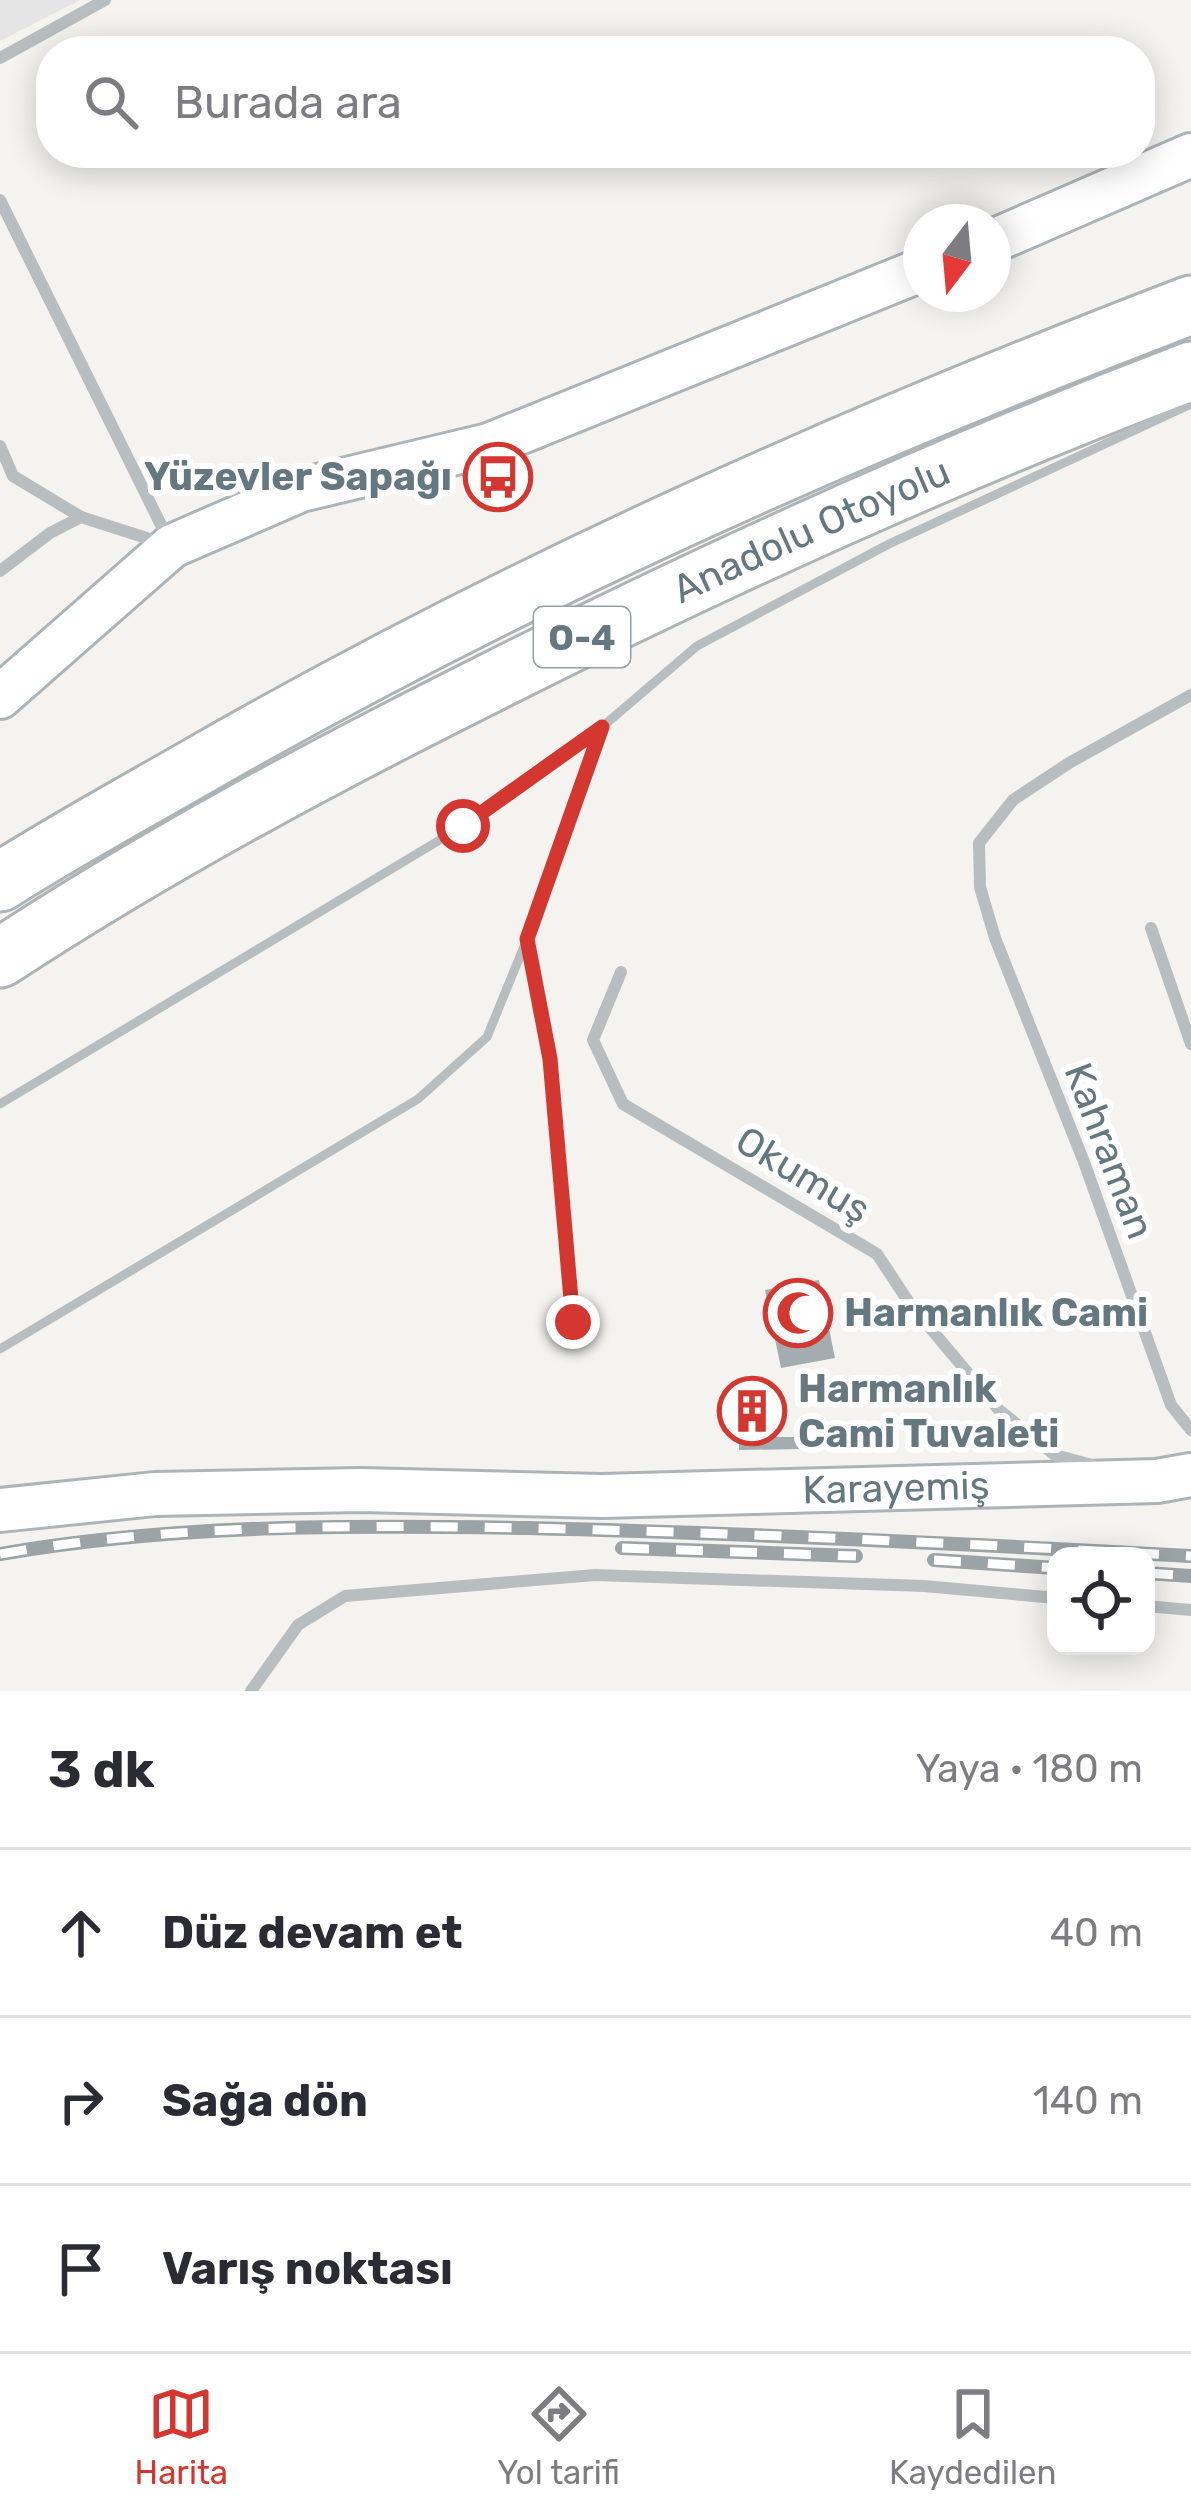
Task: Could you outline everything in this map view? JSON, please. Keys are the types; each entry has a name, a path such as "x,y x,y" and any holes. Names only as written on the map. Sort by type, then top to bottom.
{"highway":[{"name":"Anadolu Otoyolu","path":"0,882 305,704 600,554 979,386 1191,304"},
{"name":"Anadolu Otoyolu","path":"0,958 334,761 627,614 1000,444 1191,371"}],"main road":[{"path":"1011,233 1191,154"},
{"path":"0,697 172,546 301,490 489,445 903,277"},
{"name":"Karayemiş","path":"0,1510 178,1493 361,1490 602,1496 1174,1478"}],"street":[{"path":"40,36 106,0"},
{"path":"0,58 36,38"},
{"path":"0,200 172,546"},
{"path":"0,446 13,476 81,517 172,546"},
{"path":"0,571 50,533 81,517"},
{"name":"Kahraman","path":"1191,695 1013,800 979,843 980,887 994,938 1084,1162 1171,1405 1191,1430"},
{"path":"1151,928 1191,1044"},
{"name":"Okumuş","path":"621,972 593,1040 623,1104 877,1254 910,1304 999,1410 1055,1455 1174,1478"},
{"path":"251,1691 298,1624 345,1596 595,1576 925,1586 1047,1597"},
{"path":"1155,1607 1191,1610"}],"lane":[{"path":"0,1104 463,826 602,727 697,646 889,544 1191,404"},
{"path":"0,1348 418,1099 487,1036 527,939 602,727"}],"path":[{"path":"527,939 550,1059 573,1322"}],"shaded area":[{"path":"0,0 80,0 0,41"}],"building":[{"name":"Harmanlık Cami","path":"819,1280 835,1358 781,1368 765,1290"},
{"name":"Harmanlık Cami Tuvaleti","path":"745,1393 762,1394 760,1428 742,1427"},
{"path":"739,1437 801,1437 801,1449 739,1450"}],"railway":[{"path":"0,1554 197,1532 395,1527 693,1533 1191,1556"},
{"path":"622,1548 856,1556"},
{"path":"934,1560 1047,1567"},
{"path":"1155,1574 1191,1576"}],"place":[{"name":"Yüzevler Sapağı","path":"498,477"},
{"name":"Harmanlık Cami","path":"798,1313"},
{"name":"Harmanlık Cami Tuvaleti","path":"752,1411"}],"route":[{"path":"463,826 602,727 527,939 550,1059 573,1322"}]}
